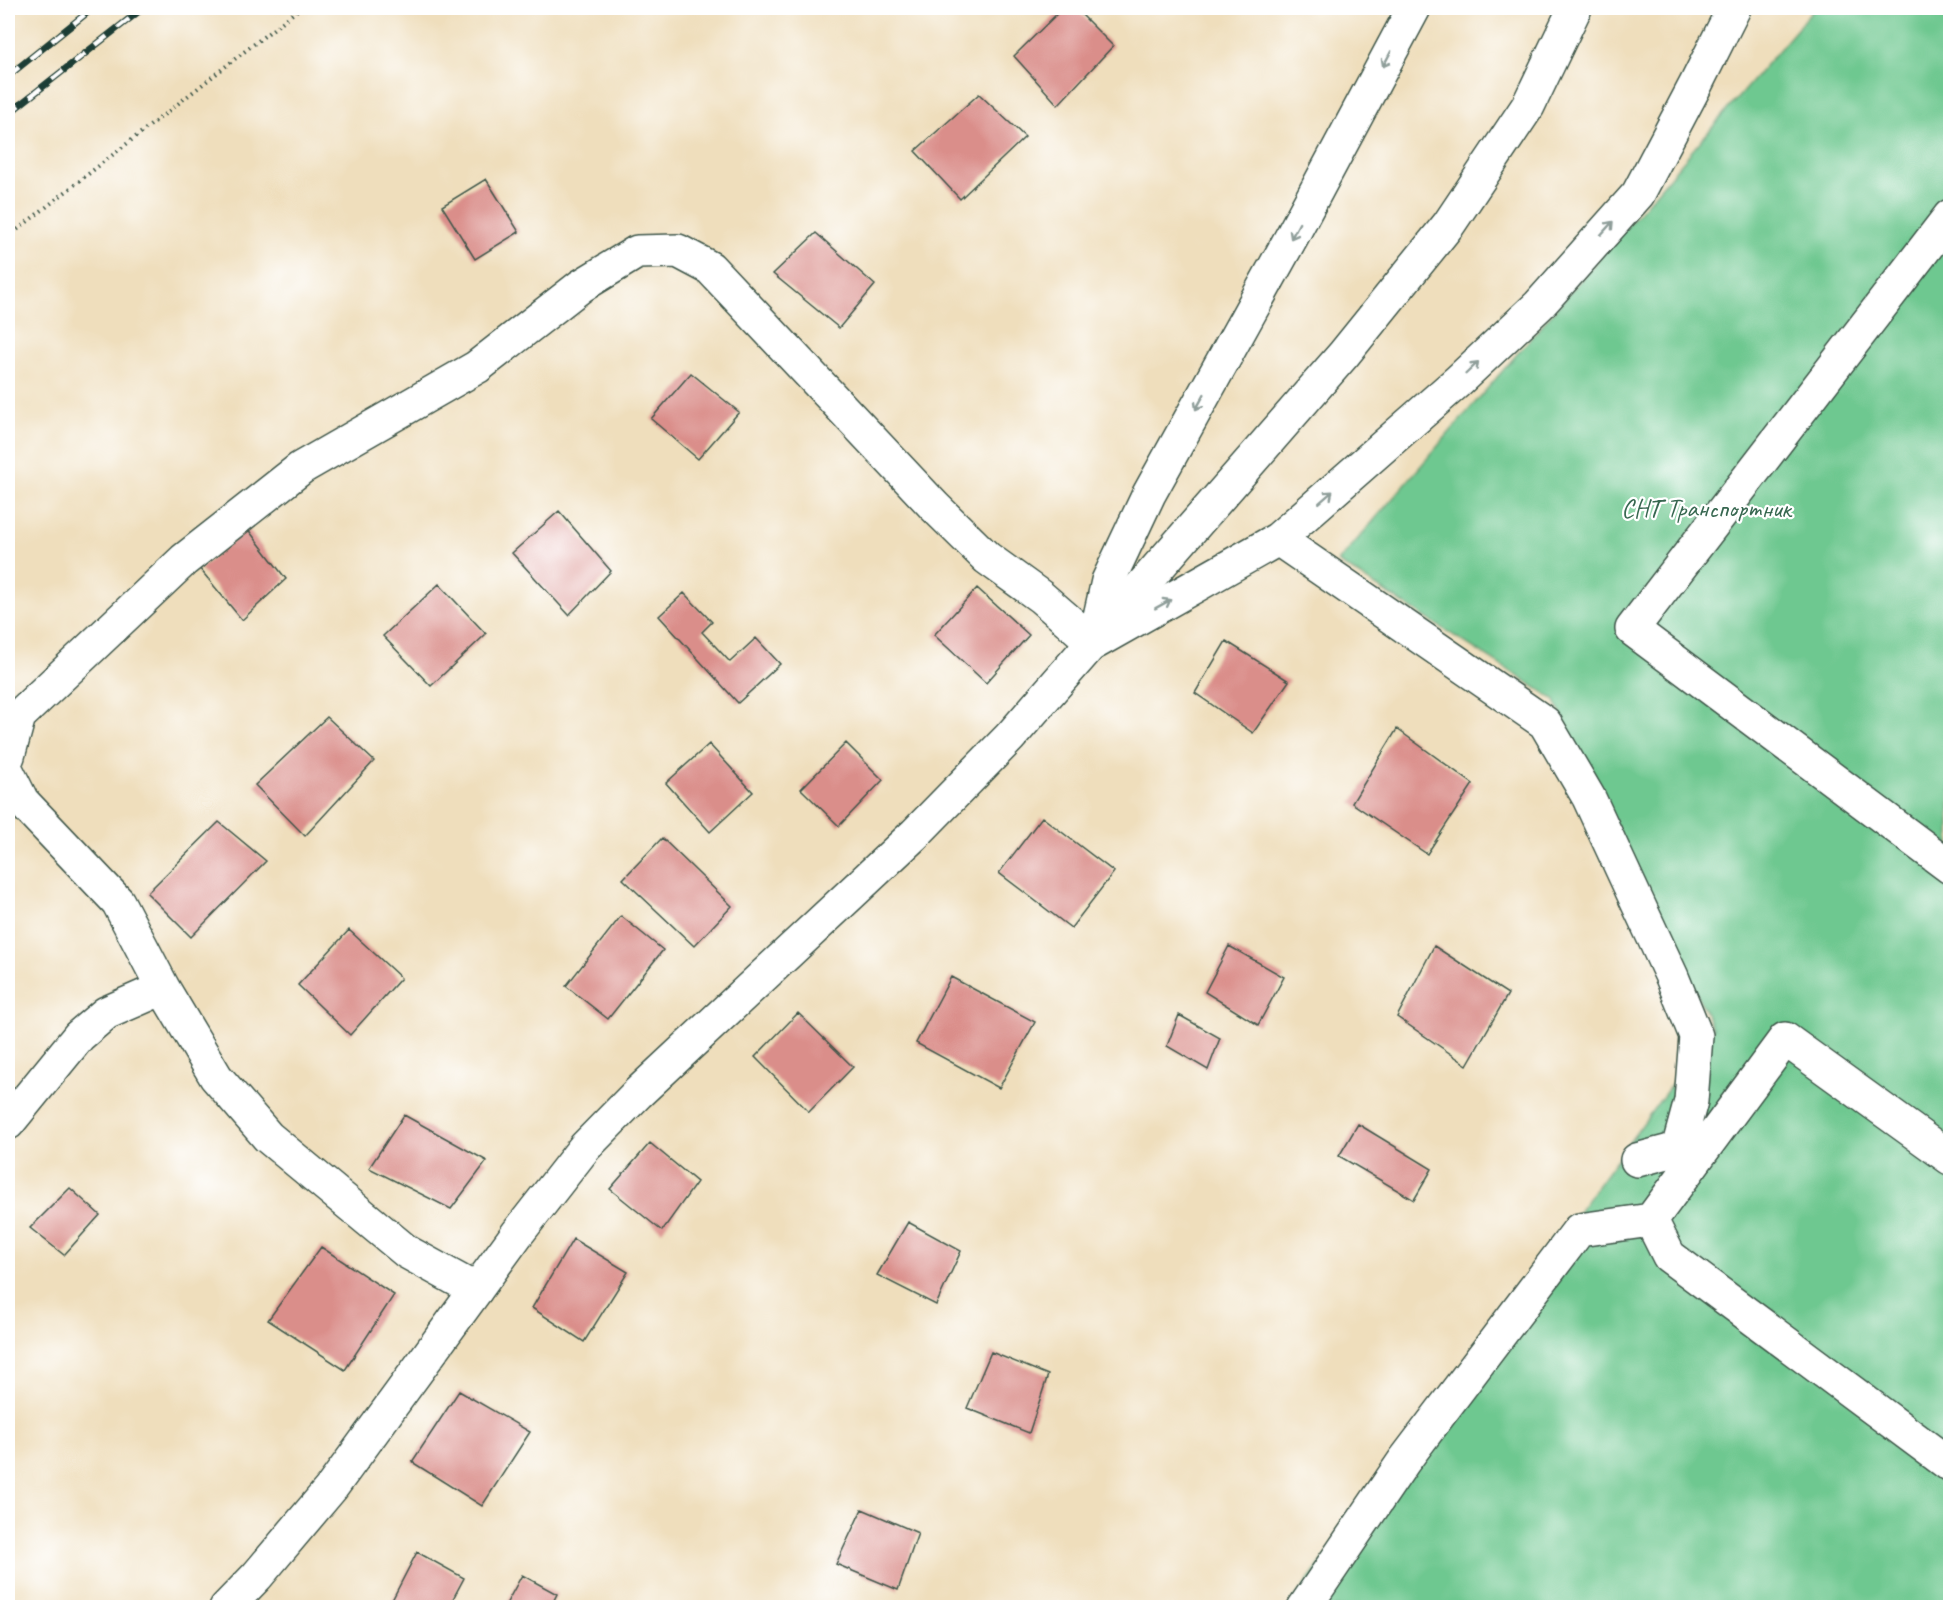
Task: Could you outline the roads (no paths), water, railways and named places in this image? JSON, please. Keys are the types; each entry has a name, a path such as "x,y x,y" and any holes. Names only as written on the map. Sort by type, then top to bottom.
{"main road":[{"path":"1094,643 1108,581 1149,494 1292,236 1414,8"},
{"path":"226,1608 257,1576 332,1487 476,1290 585,1148 638,1093 915,834 1010,737 1344,354 1449,224 1528,106 1575,8"},
{"path":"1094,643 1278,539 1449,390 1539,305 1638,194 1734,8"},
{"path":"1950,216 1632,629 1950,867"},
{"path":"8,756 19,716 184,560 301,468 477,368 581,286 637,252 678,251 710,268 935,507 980,551 1041,597 1094,643"},
{"path":"1278,539 1545,723 1589,798 1672,977 1696,1036 1691,1101 1678,1149 1637,1160"},
{"path":"8,773 22,801 118,902 163,988 216,1077 268,1137 407,1252 476,1290"},
{"path":"8,1123 79,1036 106,1013 163,988"},
{"path":"1304,1608 1404,1461 1579,1230 1651,1220 1785,1039 1950,1158"},
{"path":"1651,1220 1669,1256 1950,1465"}],"railway":[{"path":"8,76 93,8"},
{"path":"8,114 143,8"}],"park label":[{"name":"СНТ Транспортник","path":"1706,508"}]}
